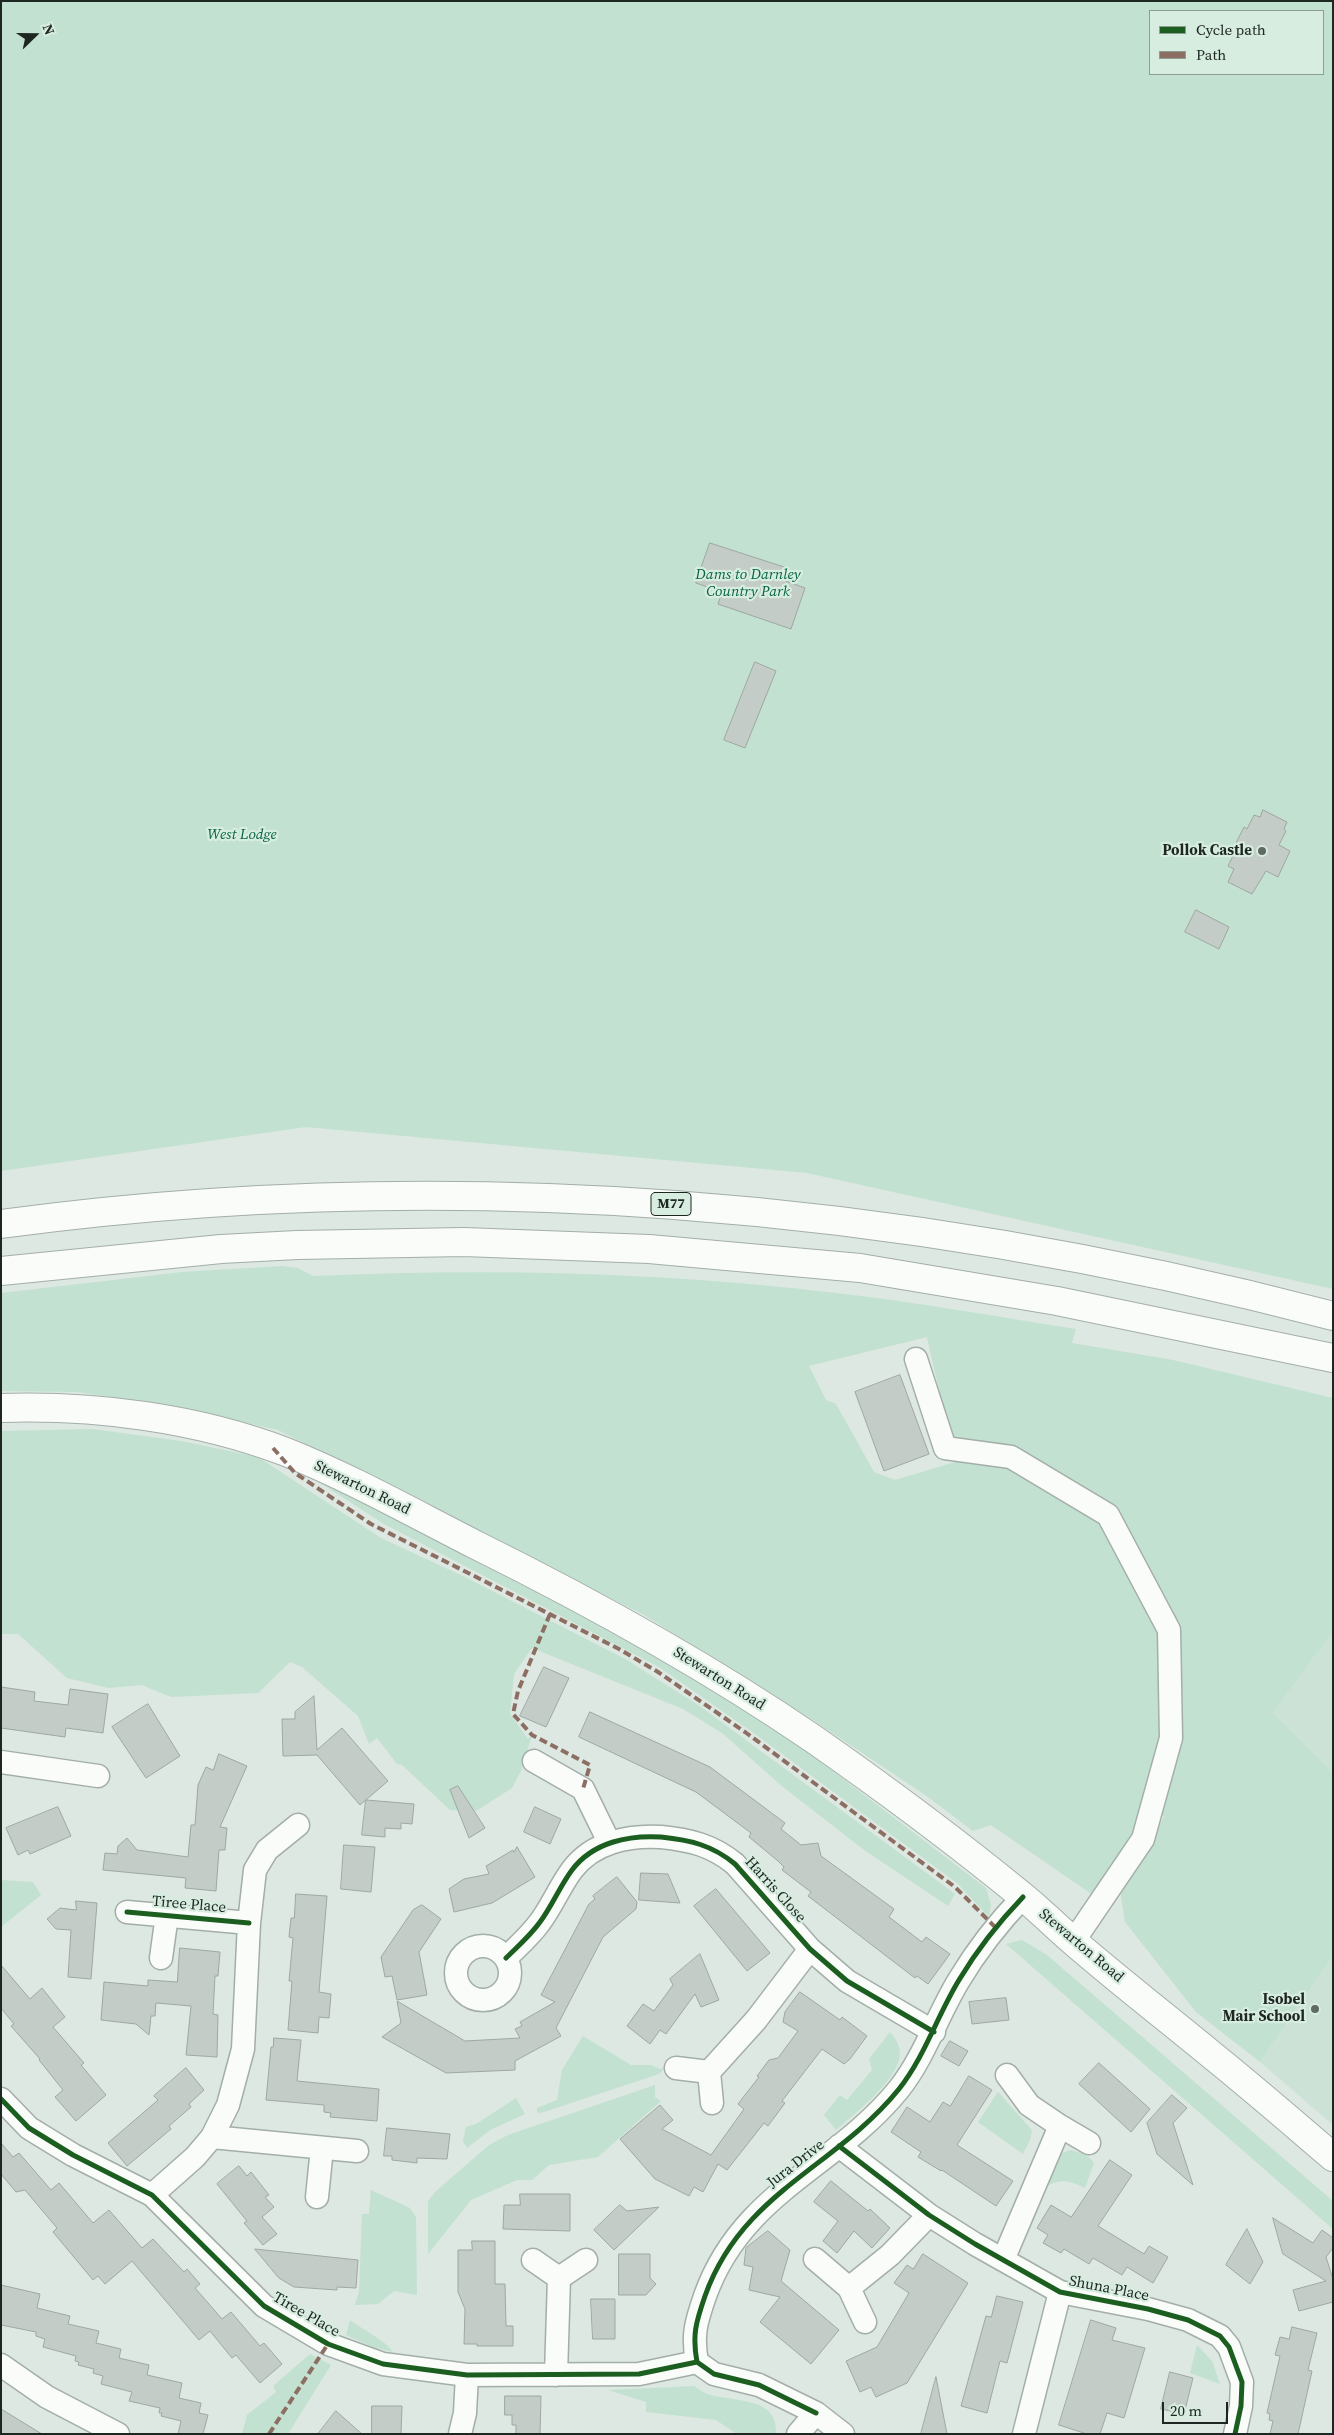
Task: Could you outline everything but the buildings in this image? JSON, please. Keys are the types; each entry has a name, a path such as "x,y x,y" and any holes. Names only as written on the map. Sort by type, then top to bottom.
{"main road":[{"name":"M77","path":"1,1224 58,1216 279,1199 419,1195 660,1203 811,1217 1010,1245 1199,1284 1333,1316"},
{"path":"1,1271 221,1249 297,1245 464,1242 649,1249 860,1268 1057,1300 1333,1358"},
{"name":"Stewarton Road","path":"1,1408 62,1409 126,1414 173,1422 256,1442 312,1463 570,1593 650,1637 735,1688 848,1764 1023,1897 1073,1942 1333,2157"}],"street":[{"path":"916,1359 945,1448 1011,1457 1108,1515 1169,1630 1171,1738 1143,1839 1073,1942"},
{"path":"1,1762 98,1776"},
{"path":"534,1762 583,1789 609,1842"},
{"path":"152,2195 195,2157 212,2137 228,2105 243,2049 249,1923 254,1870 268,1850 298,1825"},
{"name":"Harris Close","path":"506,1958 526,1940 541,1921 573,1868 609,1842 649,1836 676,1838 701,1843 723,1854 764,1895 810,1949 847,1981 934,2032"},
{"name":"Jura Drive","path":"697,2362 694,2331 711,2280 725,2253 747,2223 767,2202 861,2128 899,2089 918,2062 958,1981 982,1945 1023,1897"},
{"name":"Tiree Place","path":"127,1912 249,1923"},
{"name":"Tiree Place","path":"161,1958 167,1916"},
{"path":"712,2103 709,2072 756,2020 810,1949"},
{"path":"676,2068 709,2072"},
{"path":"1007,2075 1029,2105 1089,2143"},
{"name":"Tiree Place","path":"1,2099 29,2128 73,2155 152,2195 264,2306 322,2342 384,2364 467,2375 639,2374 697,2362"},
{"path":"1003,2260 1060,2126"},
{"path":"212,2137 357,2152"},
{"name":"Shuna Place","path":"839,2146 930,2215 1003,2260 1060,2292 1179,2317 1207,2328 1220,2336 1230,2347 1242,2382 1241,2406 1235,2434"},
{"path":"317,2198 322,2148"},
{"path":"849,2288 890,2255 930,2215"},
{"path":"815,2259 849,2288 865,2322"},
{"path":"533,2260 559,2278"},
{"path":"559,2278 586,2260"},
{"path":"556,2375 559,2278"},
{"name":"Shuna Place","path":"1024,2434 1060,2292"},
{"path":"697,2362 714,2374 759,2385 816,2413 843,2434"},
{"path":"1,2365 47,2397 118,2434"},
{"path":"460,2434 465,2413 467,2375"},
{"path":"798,2434 816,2413"}],"shaded area":[{"path":"1333,1631 1333,1773 1273,1713"},
{"name":"Isobel Mair School","path":"1333,1956 1333,2125 1260,2062"}],"green space":[{"name":"Dams to Darnley Country Park","path":"1,1 1333,1 1333,1289 807,1173 306,1127 1,1171"},
{"path":"282,1266 298,1268 313,1276 446,1272 579,1274 712,1281 844,1294 1076,1329 1072,1343 1173,1360 1333,1398 1333,1631 1273,1713 1333,1773 1333,1956 1260,2062 1196,2012 1125,1922 1120,1890 1153,1841 1164,1816 1147,1810 1093,1895 991,1825 973,1831 928,1797 816,1722 644,1615 278,1430 166,1405 77,1392 1,1391 1,1293 182,1272","holes":["927,1337 955,1462 895,1480 874,1472 836,1404 826,1400 809,1366"]},
{"path":"93,1429 181,1441 258,1457 381,1538 465,1577 627,1660 701,1707 955,1894 948,1906 864,1850 783,1787 722,1733 683,1709 532,1648 514,1674 510,1714 528,1739 532,1735 521,1771 512,1788 476,1811 450,1810 402,1765 397,1764 377,1738 369,1744 358,1716 302,1667 290,1662 258,1693 171,1697 142,1685 108,1688 67,1678 18,1634 1,1634 1,1431"},
{"path":"297,1468 642,1644 800,1746 986,1888 991,1905 989,1917 957,1883 755,1734 659,1667 384,1524"},
{"path":"1,1880 33,1882 41,1895 1,1927"},
{"path":"1022,1940 1047,1955 1333,2201 1333,2229 1006,1944"},
{"path":"890,2032 900,2050 898,2063 893,2074 875,2095 836,2130 824,2115 840,2095 847,2100 872,2070 869,2059"},
{"path":"583,2036 631,2065 651,2065 660,2069 666,2067 659,2074 541,2113 537,2112 537,2108 557,2100 562,2070"},
{"path":"655,2085 655,2097 661,2101 598,2157 549,2165 532,2180 517,2180 471,2200 428,2254 428,2201 435,2192 489,2145 508,2135"},
{"path":"998,2092 1032,2130 1030,2140 1023,2154 978,2122"},
{"path":"516,2098 525,2114 490,2130 467,2148 463,2141 466,2127 476,2124"},
{"path":"1071,2150 1087,2155 1094,2163 1085,2188 1066,2181 1047,2186 1056,2155"},
{"path":"371,2190 410,2208 416,2217 417,2295 394,2291 378,2304 355,2305 359,2291 362,2214 369,2214"},
{"path":"350,2320 379,2339 393,2352 373,2347 346,2335"},
{"path":"1197,2345 1212,2361 1220,2384 1190,2373"},
{"path":"310,2354 331,2365 288,2434 242,2434 247,2415 276,2392 273,2386"},
{"path":"694,2386 707,2394 741,2400 762,2407 770,2413 775,2422 776,2434 737,2434 716,2420 646,2412 646,2402 608,2390"}],"marked path":[{"path":"273,1448 295,1473 371,1524 619,1649 658,1672 745,1732 955,1887 996,1928"},
{"path":"550,1614 518,1691 513,1714 532,1735 590,1765 583,1789"},
{"path":"269,2434 328,2344"}],"cycle path":[{"path":"506,1958 536,1927 572,1870 590,1853 612,1842 637,1837 661,1837 682,1840 718,1852 735,1864 810,1949 847,1981 934,2032"},
{"path":"816,2413 759,2385 714,2374 697,2362 696,2329 705,2296 721,2260 742,2231 792,2183 847,2140 874,2116 899,2089 924,2050 951,1994 973,1958 1005,1916 1023,1897"},
{"path":"127,1912 249,1923"},
{"path":"1,2099 29,2128 73,2155 152,2195 264,2306 328,2344 383,2364 467,2375 639,2374 697,2362"},
{"path":"839,2146 929,2215 975,2244 1060,2292 1148,2309 1188,2320 1220,2336 1229,2347 1242,2382 1241,2406 1235,2434"}],"place":[{"name":"Pollok Castle","path":"1262,851"},
{"name":"Isobel Mair School","path":"1315,2009"}],"park label":[{"name":"West Lodge","path":"242,835"}]}
